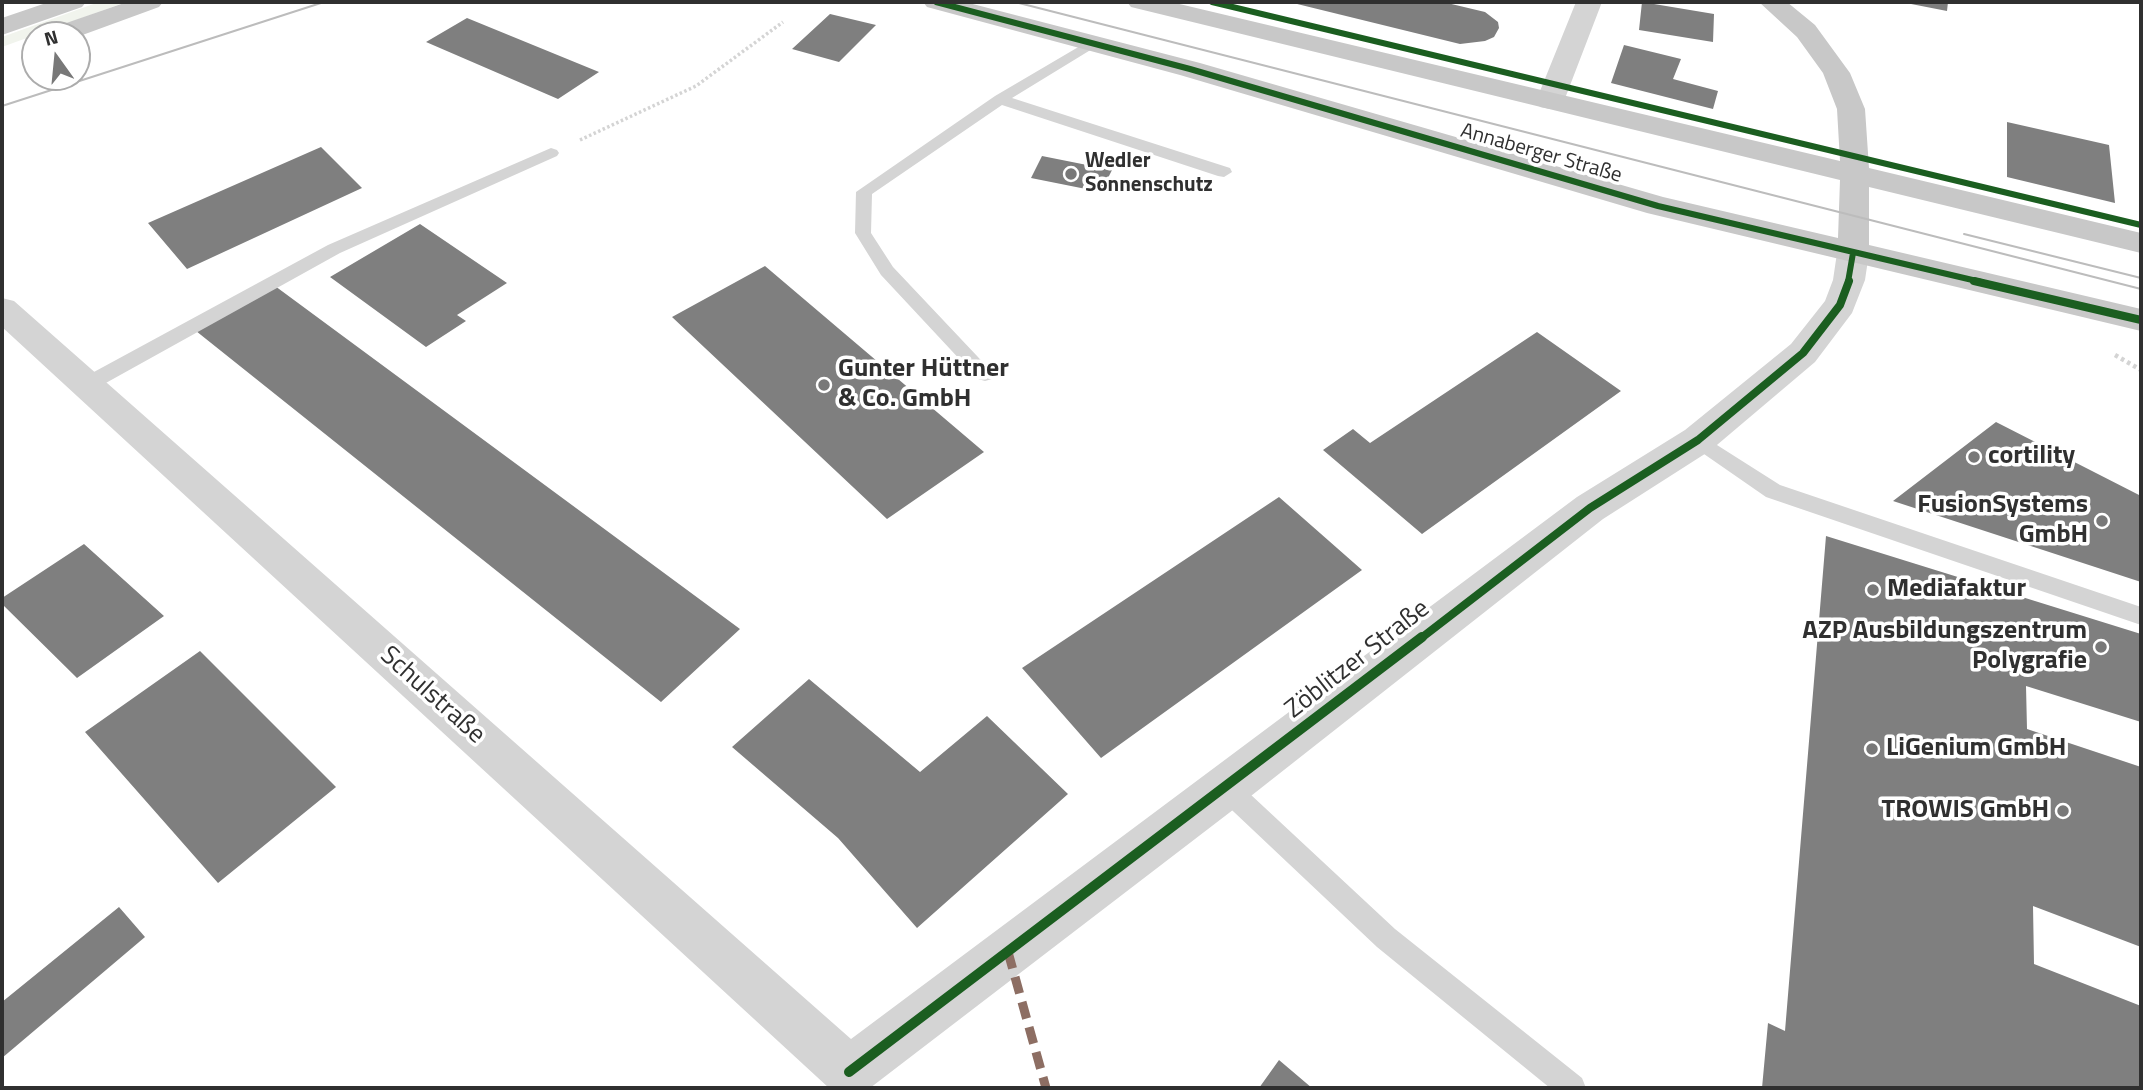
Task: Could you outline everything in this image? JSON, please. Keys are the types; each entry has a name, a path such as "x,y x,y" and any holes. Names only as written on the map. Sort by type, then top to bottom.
{"main road":[{"path":"2,27 73,2"},
{"path":"91,23 150,2"},
{"name":"Annaberger Straße","path":"936,2 1190,69 1658,206 2141,320"},
{"name":"Annaberger Straße","path":"1140,2 2141,243"},
{"path":"1772,2 1806,31 1836,73 1853,119 1853,253"}],"street":[{"path":"1550,101 1589,2"},
{"name":"Zöblitzer Straße","path":"846,1080 1590,508 1698,440 1803,353 1840,305 1849,280 1853,253"},
{"name":"Schulstraße","path":"2,309 88,384 846,1080"}],"lane":[{"path":"985,374 887,271 863,233 864,192 1000,99 1091,43"},
{"path":"1000,99 1224,172"},
{"path":"88,384 334,249 551,153"},
{"path":"1698,440 1773,491 2141,616"},
{"path":"1226,788 1386,939 1572,1088"}],"path":[{"path":"551,153 696,86 783,22"}],"shaded area":[{"path":"99,2 126,2 74,21 46,21"},
{"path":"21,30 21,40 2,47 2,37"}],"building":[{"path":"1289,2 1443,2 1485,12 1498,22 1499,28 1494,37 1485,41 1460,44"},
{"path":"1642,2 1714,14 1713,42 1639,30"},
{"path":"1906,2 1948,2 1947,11"},
{"path":"830,14 876,25 839,62 792,49"},
{"path":"467,18 599,72 558,99 426,42"},
{"path":"1624,45 1681,59 1673,79 1718,91 1713,109 1611,83"},
{"path":"2007,122 2109,145 2115,203 2007,177"},
{"path":"321,147 362,188 187,269 148,223"},
{"name":"Wedler Sonnenschutz","path":"1042,156 1112,170 1101,192 1031,178"},
{"path":"420,224 507,283 457,315 466,321 426,347 330,277"},
{"name":"Gunter Hüttner & Co. GmbH","path":"765,266 984,452 887,519 672,317"},
{"path":"275,286 740,629 661,702 196,331"},
{"path":"1537,332 1621,391 1422,534 1323,450 1353,429 1370,443"},
{"path":"1996,422 2141,496 2141,582 1893,501"},
{"path":"1279,497 1362,570 1101,758 1022,668"},
{"path":"1826,536 2141,634 2141,722 2026,686 2027,729 2141,767 2141,947 2033,906 2034,964 2141,1006 2141,1088 1762,1088 1768,1023 1785,1031"},
{"path":"84,544 164,616 77,678 2,604 2,598"},
{"path":"200,651 336,787 218,883 85,732"},
{"path":"809,679 920,772 987,716 1068,794 917,928 838,838 732,747"},
{"path":"119,907 145,937 2,1058 2,1002"},
{"path":"1279,1060 1312,1088 1259,1088"}],"tram line":[{"path":"2,106 324,2"},
{"path":"1015,2 2141,289"},
{"path":"1964,234 2141,278"}],"marked path":[{"path":"1008,952 1046,1088"}],"cycle path":[{"path":"936,2 1190,69 1658,206 2141,320"},
{"path":"1212,2 2141,225"},
{"path":"849,1072 1226,788 1590,508 1698,440 1803,353 1840,305 1849,280 1853,253"}],"place":[{"name":"Wedler Sonnenschutz","path":"1071,174"},
{"name":"Gunter Hüttner & Co. GmbH","path":"824,385"},
{"name":"cortility","path":"1974,457"},
{"name":"FusionSystems GmbH","path":"2102,521"},
{"name":"Mediafaktur","path":"1873,590"},
{"name":"AZP Ausbildungszentrum Polygrafie","path":"2101,647"},
{"name":"LiGenium GmbH","path":"1872,749"},
{"name":"TROWIS GmbH","path":"2063,811"}]}
